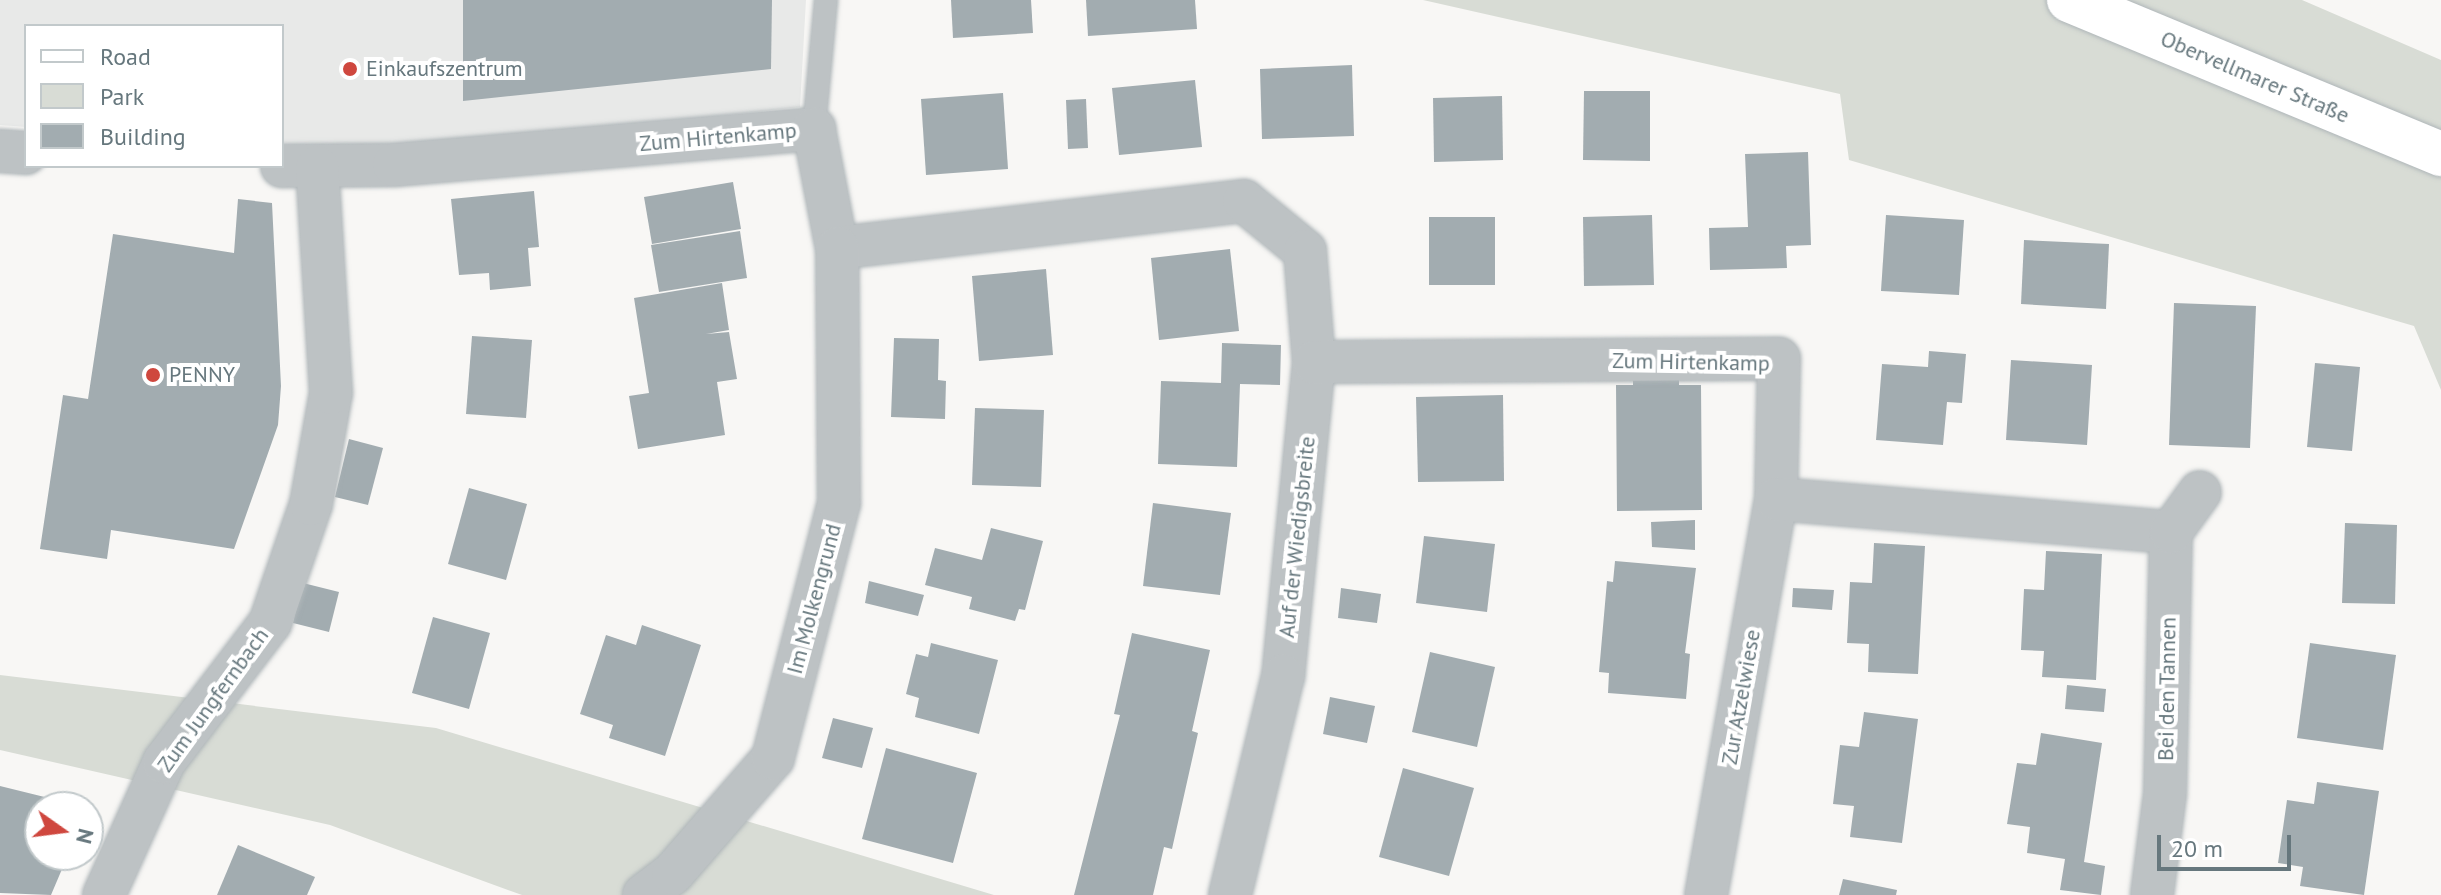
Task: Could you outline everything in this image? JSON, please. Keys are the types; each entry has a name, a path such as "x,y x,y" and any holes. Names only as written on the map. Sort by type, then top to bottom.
{"main road":[{"name":"Obervellmarer Straße","path":"2069,0 2441,154"}],"street":[{"name":"Zum Hirtenkamp","path":"300,166 814,129 837,248"},
{"path":"0,151 24,153"},
{"name":"Zum Jungfernbach","path":"104,895 164,762 270,623 311,504 331,393 300,166"},
{"name":"Auf der Wiedigsbreite","path":"837,248 1244,201 1305,251 1314,362 1283,676 1230,895"},
{"name":"Im Molkengrund","path":"644,895 673,873 773,758 839,503 837,248"},
{"name":"Zum Hirtenkamp","path":"1314,362 1779,359 1776,499"},
{"path":"1776,499 2171,532 2200,492"},
{"name":"Zur Atzelwiese","path":"1706,895 1776,499"},
{"name":"Bei den Tannen","path":"2152,895 2165,793 2171,532"}],"lane":[{"path":"814,129 826,0"}],"shaded area":[{"path":"0,0 806,0 800,107 385,152 284,145 284,24 24,24 24,127 0,125"}],"green space":[{"path":"1423,0 2302,0 2441,60 2441,390 2414,326 1849,160 1840,94"},
{"path":"0,675 436,728 994,895 522,895 330,825 0,750"}],"building":[{"path":"463,0 772,0 771,69 463,101"},
{"path":"951,0 1031,0 1033,33 953,38"},
{"path":"1086,0 1195,0 1197,29 1088,36"},
{"path":"1352,65 1354,136 1262,139 1260,69"},
{"path":"1195,80 1202,147 1119,155 1112,88"},
{"path":"1584,91 1650,91 1650,161 1583,160"},
{"path":"1003,93 1008,169 926,175 921,99"},
{"path":"1502,96 1503,160 1434,162 1433,98"},
{"path":"1086,99 1088,148 1068,149 1066,100"},
{"path":"1808,152 1811,245 1786,246 1787,268 1710,270 1709,228 1748,227 1745,154"},
{"path":"733,182 741,229 652,244 644,197"},
{"path":"534,191 539,247 528,248 531,286 490,290 489,273 459,275 451,199"},
{"path":"238,199 272,203 281,386 278,425 234,549 111,530 107,559 40,549 63,395 88,399 113,234 234,253"},
{"path":"1652,215 1654,285 1584,286 1583,217"},
{"path":"1886,215 1964,220 1959,295 1881,291"},
{"path":"1429,217 1495,217 1495,285 1429,285"},
{"path":"740,231 747,278 659,292 651,245"},
{"path":"2024,240 2109,244 2106,309 2021,304"},
{"path":"1230,249 1239,331 1159,340 1151,258"},
{"path":"1046,269 1053,355 979,361 972,276"},
{"path":"722,283 729,330 706,334 729,332 737,379 717,382 725,435 638,449 629,396 649,393 634,298"},
{"path":"2174,303 2256,306 2250,448 2169,445"},
{"path":"472,336 532,340 526,418 466,414"},
{"path":"894,338 939,339 938,380 946,381 945,419 891,417"},
{"path":"1222,343 1281,345 1280,385 1240,384 1237,467 1158,464 1161,381 1221,383"},
{"path":"1929,351 1966,354 1962,403 1947,402 1943,445 1876,440 1882,364 1928,367"},
{"path":"2011,360 2092,365 2087,445 2006,440"},
{"path":"2315,363 2360,367 2352,451 2307,447"},
{"path":"1633,377 1679,377 1679,385 1701,385 1702,510 1617,511 1616,385 1633,385"},
{"path":"1503,395 1504,481 1418,482 1416,397"},
{"path":"975,408 1044,410 1041,487 972,485"},
{"path":"349,439 383,448 368,505 335,497"},
{"path":"469,488 527,504 506,580 448,564"},
{"path":"1153,503 1231,513 1220,595 1143,586"},
{"path":"1695,520 1695,550 1652,547 1651,522"},
{"path":"2345,523 2397,525 2395,604 2342,603"},
{"path":"991,528 1043,541 1025,610 1019,609 1015,621 969,609 972,597 925,585 935,548 982,560"},
{"path":"1424,536 1495,544 1487,612 1416,603"},
{"path":"1874,543 1925,546 1918,674 1868,672 1869,644 1847,643 1850,582 1872,583"},
{"path":"2046,551 2102,554 2096,680 2042,677 2044,651 2021,650 2024,589 2044,590"},
{"path":"1615,561 1696,568 1685,653 1690,654 1686,699 1608,693 1609,673 1599,672 1607,581 1613,582"},
{"path":"869,581 924,595 918,616 865,603"},
{"path":"303,583 339,592 329,632 293,623"},
{"path":"1341,588 1381,594 1377,623 1338,618"},
{"path":"1793,588 1834,590 1832,610 1792,607"},
{"path":"433,617 490,633 469,709 412,693"},
{"path":"642,625 701,645 665,756 609,738 613,725 580,714 606,635 636,645"},
{"path":"1132,633 1210,650 1192,731 1198,733 1172,849 1164,847 1153,895 1074,895 1120,715 1114,714"},
{"path":"931,643 998,660 979,734 915,717 919,698 906,694 916,654 928,657"},
{"path":"2310,643 2396,655 2383,750 2297,738"},
{"path":"1430,652 1495,667 1477,747 1412,732"},
{"path":"2067,685 2106,689 2104,712 2065,709"},
{"path":"1330,697 1375,706 1367,743 1323,734"},
{"path":"1864,712 1918,719 1902,843 1850,837 1854,806 1833,804 1840,745 1859,747"},
{"path":"833,718 873,728 862,768 822,758"},
{"path":"2041,733 2102,743 2084,862 2105,866 2101,895 2060,890 2065,859 2027,853 2030,827 2007,824 2017,763 2036,765"},
{"path":"886,748 977,773 953,863 862,839"},
{"path":"1403,768 1474,788 1449,876 1379,857"},
{"path":"2317,782 2379,791 2364,895 2300,886 2303,867 2278,863 2287,800 2314,804"},
{"path":"0,786 24,792 24,871 61,871 51,895 0,893"},
{"path":"238,845 315,877 307,895 217,895"},
{"path":"1843,879 1897,890 1896,895 1839,895"}],"place":[{"name":"Einkaufszentrum","path":"350,69"},
{"name":"PENNY","path":"153,375"}]}
